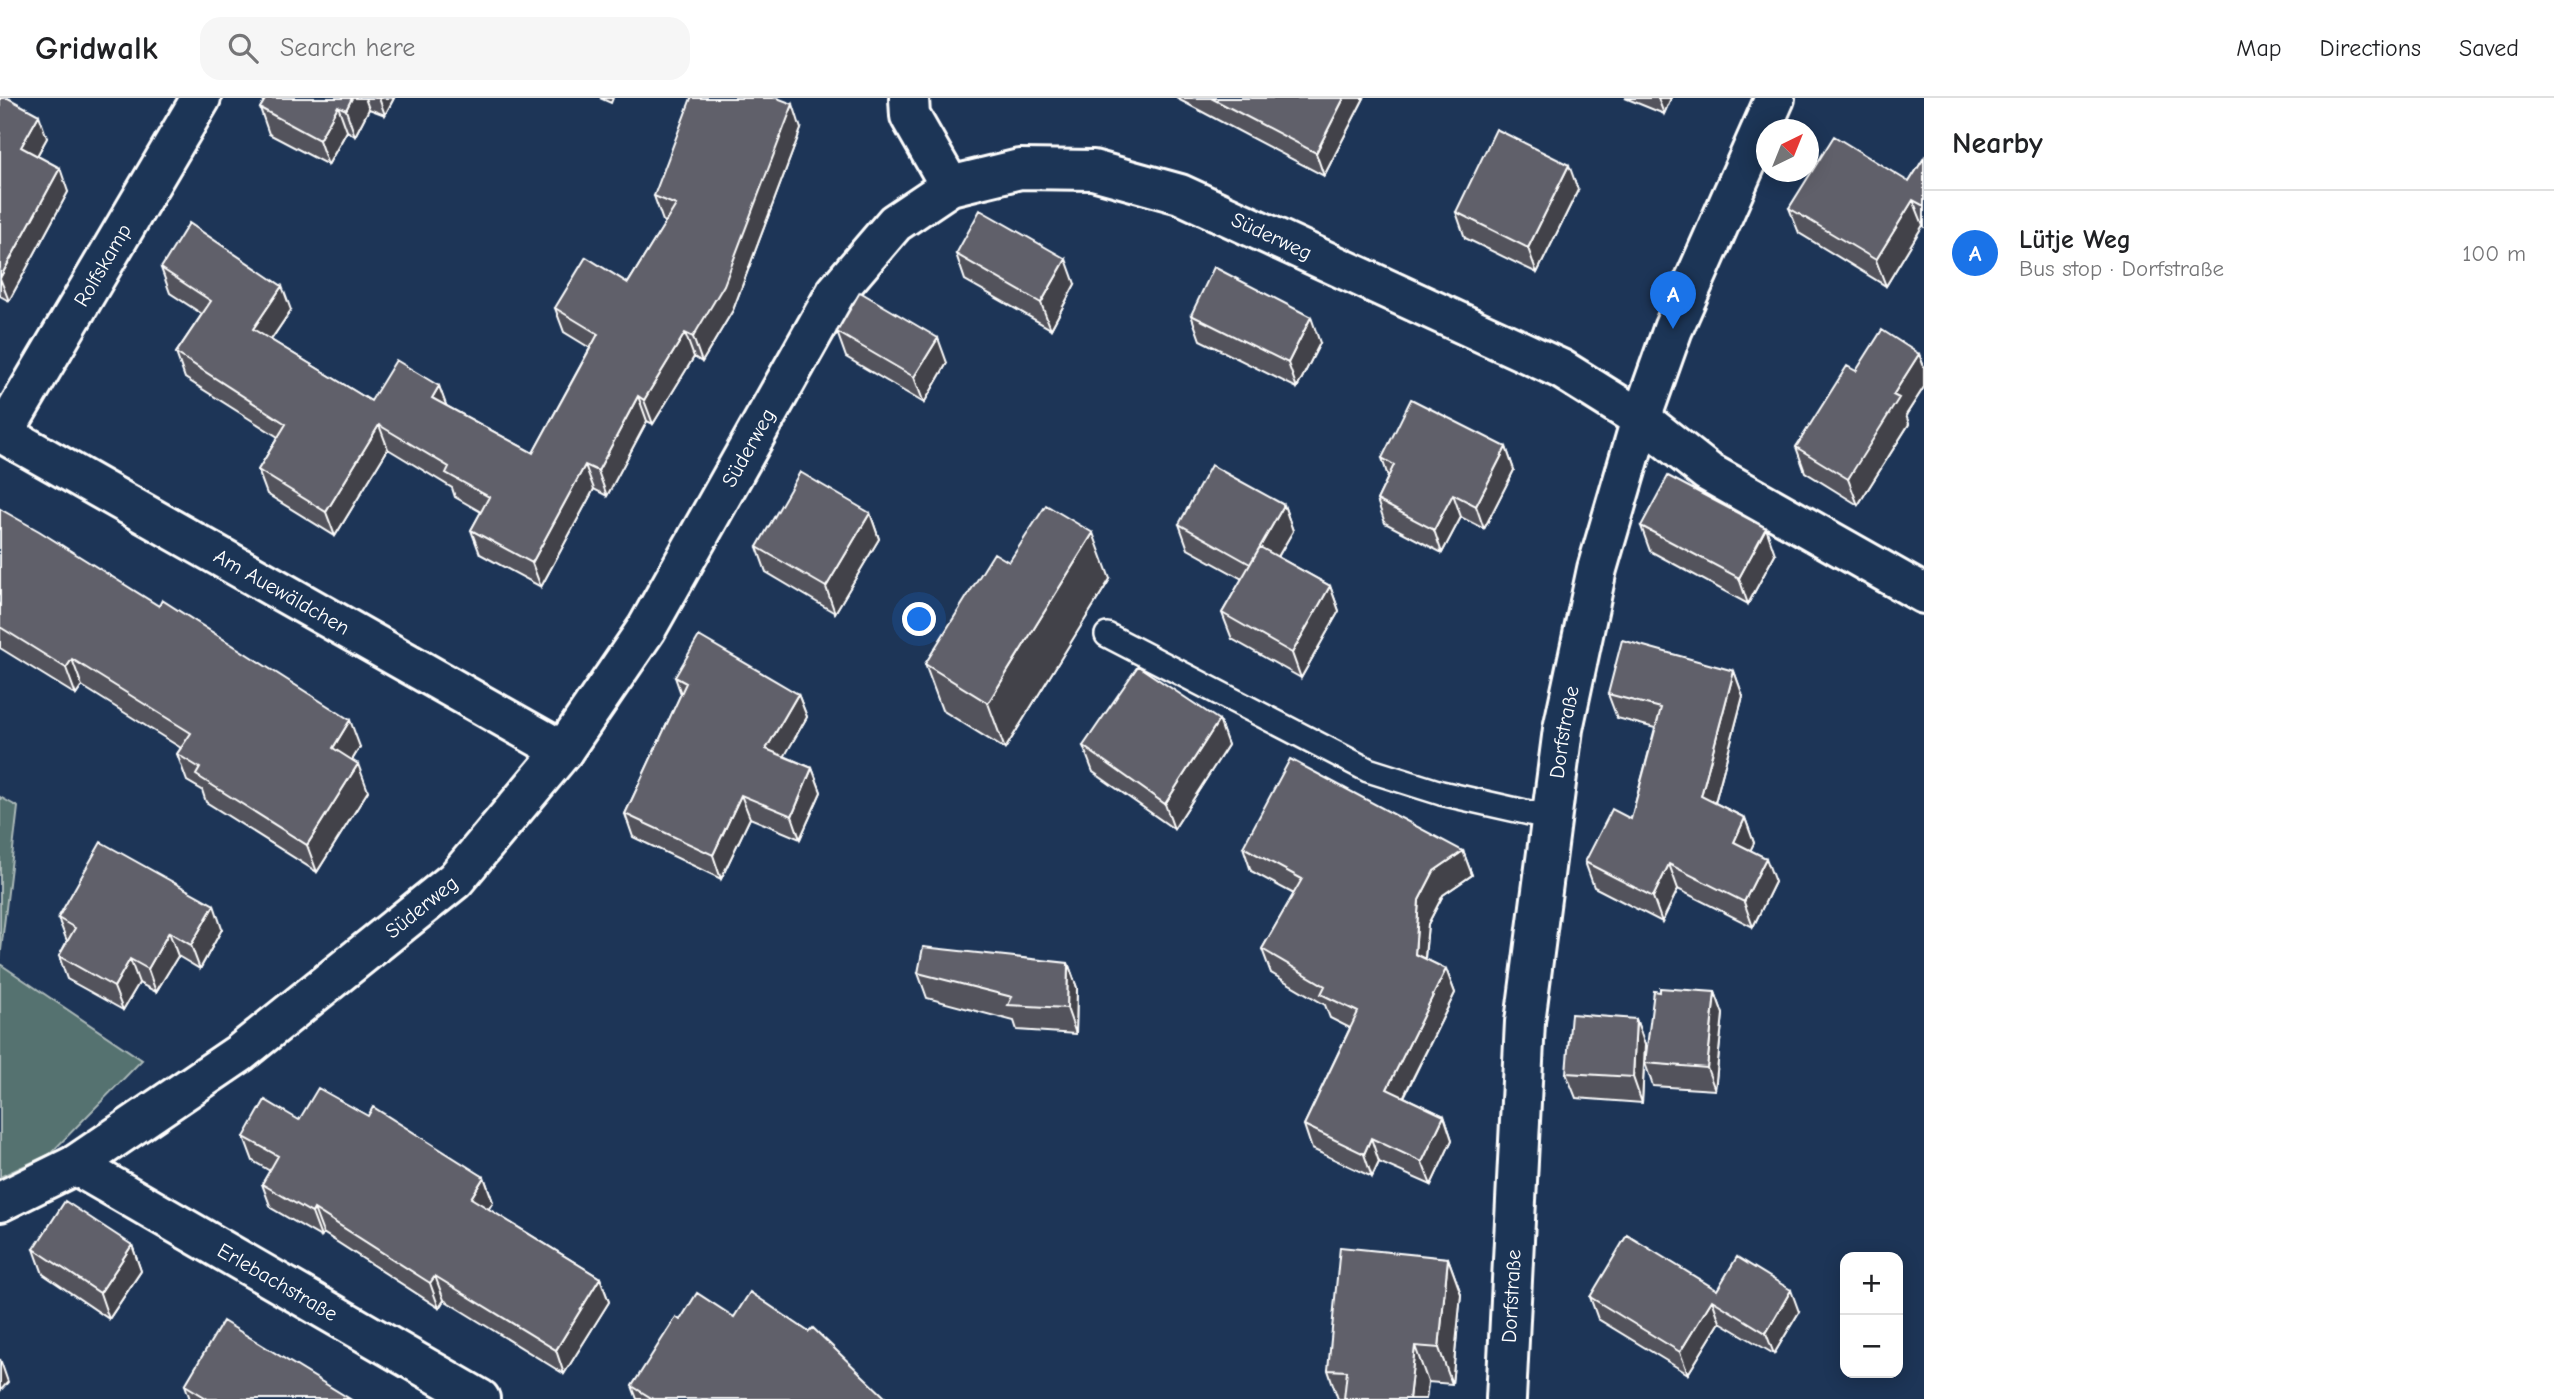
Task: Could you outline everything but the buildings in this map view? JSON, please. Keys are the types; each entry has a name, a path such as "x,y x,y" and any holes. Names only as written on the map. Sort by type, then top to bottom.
{"street":[{"name":"Rolfskamp","path":"2,433 201,98"},
{"path":"909,98 910,116 950,186"},
{"name":"Dorfstraße","path":"1506,1399 1525,1022 1563,729 1597,569 1641,419 1673,329 1774,98"},
{"name":"Süderweg","path":"0,1202 75,1165 240,1053 455,880 563,751 647,628 836,292 895,223 950,186 1020,169 1093,170 1180,194 1560,369 1641,419 1708,472 1924,594"},
{"name":"Am Auewäldchen","path":"2,433 563,751"},
{"name":"Erlebachstraße","path":"75,1165 480,1399"}],"lane":[{"path":"1107,635 1368,771 1441,793 1552,818"}],"green space":[{"path":"0,797 18,807 0,959"},
{"path":"0,964 142,1060 50,1154 0,1177"}],"place":[{"name":"Lütje Weg","path":"1673,329"}]}
